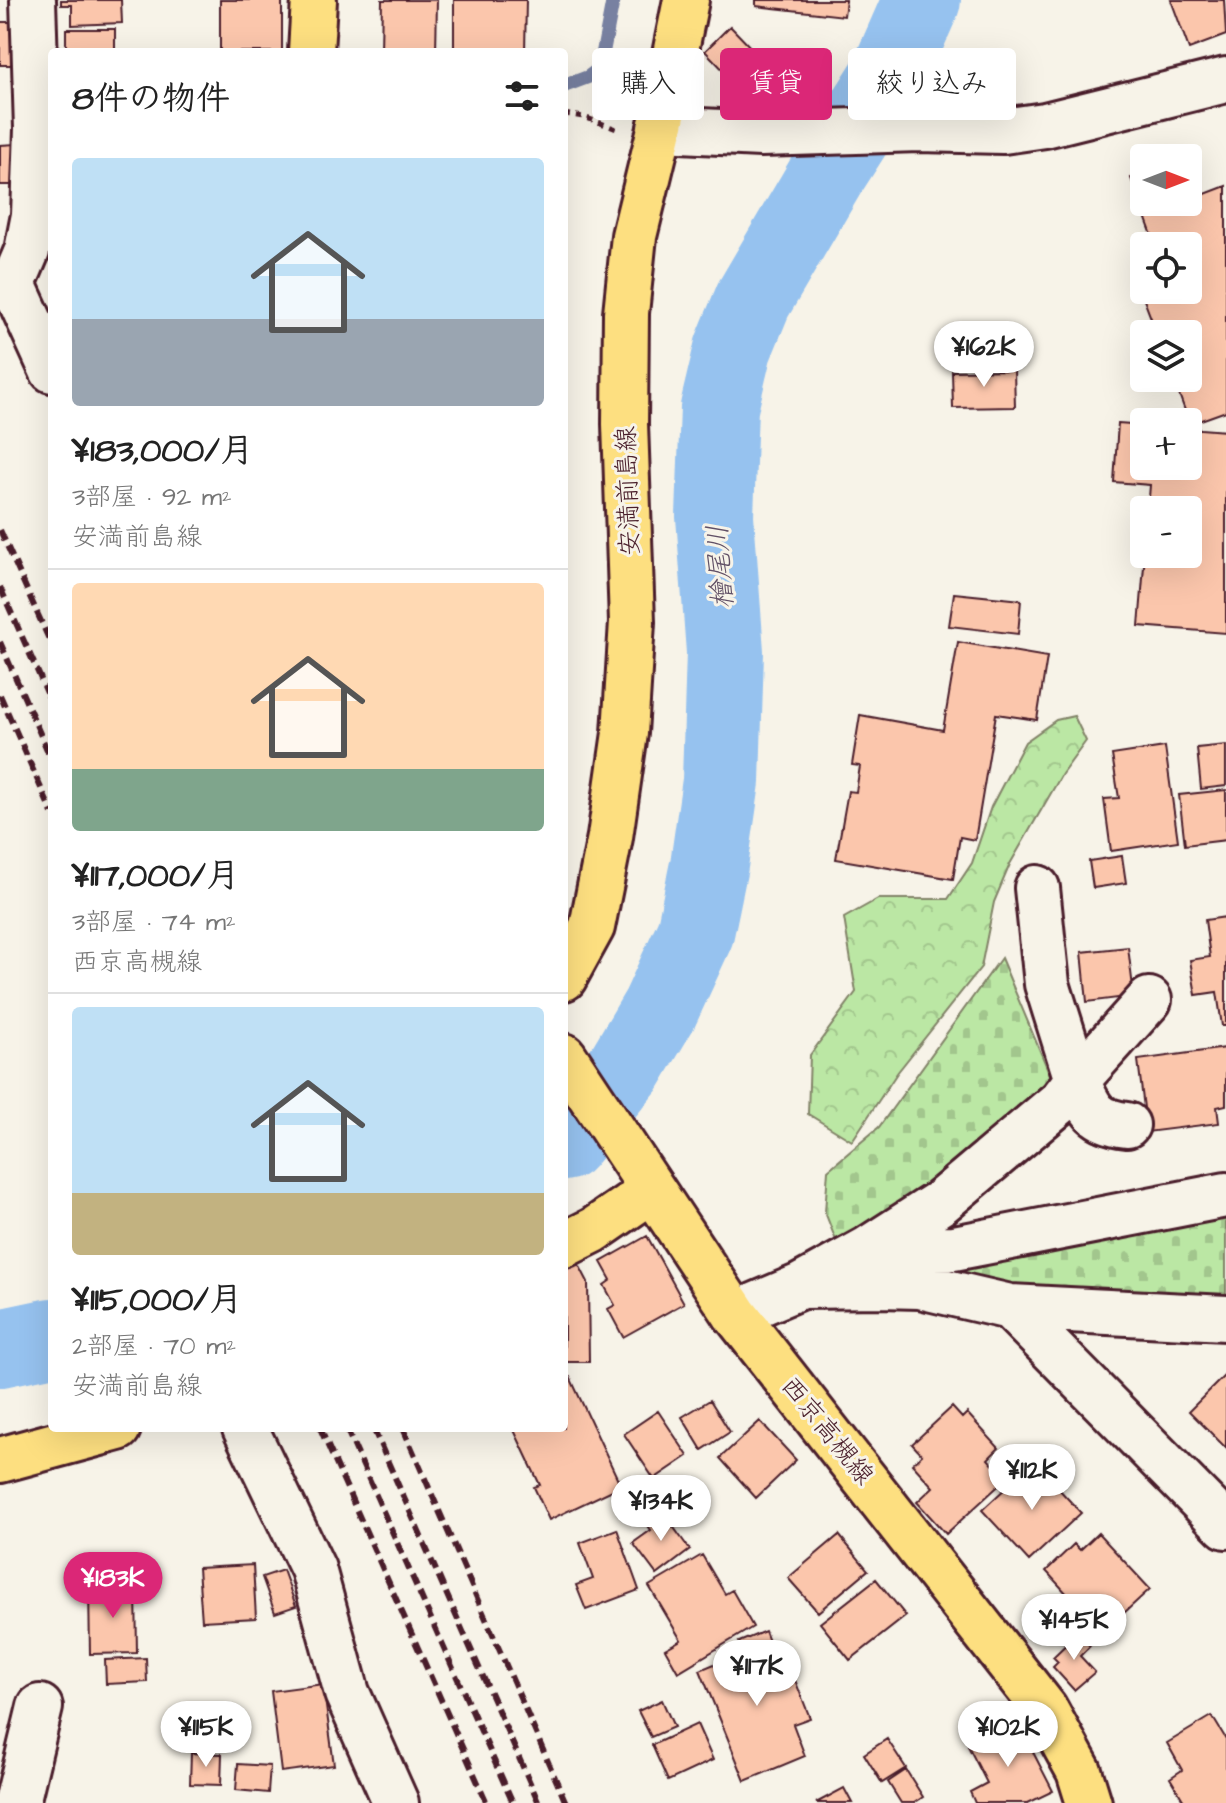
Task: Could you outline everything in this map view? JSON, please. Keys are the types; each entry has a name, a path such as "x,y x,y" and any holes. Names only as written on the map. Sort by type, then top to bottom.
{"main road":[{"path":"311,48 314,0"},
{"name":"安満前島線","path":"568,971 592,927 610,837 625,733 632,622 625,424 626,313 634,236 686,0"},
{"name":"西京高槻線","path":"568,1062 735,1314 1045,1709 1079,1771 1089,1803"},
{"path":"568,1243 594,1230 643,1177"},
{"path":"0,1460 103,1432"}],"street":[{"path":"33,0 44,129 27,251 13,284 48,361"},
{"path":"658,135 919,129 1003,131 1045,125 1226,80"},
{"path":"1037,888 1047,984 1077,1080 1087,1104 1104,1122 1127,1125"},
{"path":"735,1314 801,1286 868,1249 941,1202 1061,1101 1149,1000"},
{"path":"868,1249 954,1248 1226,1195"},
{"path":"801,1286 920,1286 1010,1307 1226,1318"},
{"path":"1010,1307 1226,1526"},
{"path":"247,1432 313,1569 347,1693 396,1803"},
{"path":"17,1803 40,1707"}],"path":[{"path":"568,115 658,135"}],"green space":[{"path":"1074,716 1086,741 1062,774 1010,864 994,902 981,967 897,1073 852,1141 808,1114 810,1055 856,992 844,918 878,899 948,899 972,863 991,807 1025,742 1056,720"},
{"path":"1001,958 1056,1089 932,1191 953,1226 1226,1204 1226,1301 1045,1292 872,1271 835,1238 825,1212 828,1170 879,1127"}],"building":[{"path":"61,0 121,0 122,23 72,25 72,5 61,5"},
{"path":"220,0 282,0 282,48 220,48"},
{"path":"382,0 437,0 436,48 381,48"},
{"path":"454,0 526,0 525,48 454,48"},
{"path":"756,0 846,0 844,16 756,6"},
{"path":"1171,0 1224,0 1226,35 1189,49"},
{"path":"0,22 12,22 13,65 0,65"},
{"path":"730,26 751,48 720,48 720,67 705,51"},
{"path":"66,29 115,29 115,48 66,48"},
{"path":"16,144 17,185 0,185 0,145"},
{"path":"1226,186 1226,411 1202,420 1202,408 1184,408 1178,392 1202,392 1202,320 1152,320 1146,304 1202,304 1202,232 1151,232 1145,216 1202,216 1202,195"},
{"path":"1014,370 1015,407 953,408 952,371"},
{"path":"1118,423 1130,424 1130,480 1202,480 1202,429 1226,431 1226,633 1139,626 1144,568 1202,568 1202,496 1149,496 1150,485 1114,482"},
{"path":"954,593 1021,600 1018,634 949,626"},
{"path":"958,642 1047,657 1037,720 996,714 975,840 960,837 953,879 836,859 848,791 856,792 860,766 852,765 860,715 943,730"},
{"path":"1226,745 1226,786 1201,789 1197,748"},
{"path":"1165,747 1178,841 1111,851 1104,799 1119,798 1112,755"},
{"path":"1226,790 1226,840 1185,845 1179,795"},
{"path":"1122,856 1126,883 1093,888 1089,861"},
{"path":"1226,917 1226,1026 1222,1026 1217,992 1196,995 1190,960 1210,957 1205,920"},
{"path":"1128,947 1134,996 1087,1002 1082,952"},
{"path":"1226,1048 1226,1105 1217,1107 1219,1123 1147,1132 1138,1060"},
{"path":"647,1236 684,1303 623,1337 608,1309 615,1305 604,1285 611,1280 601,1262"},
{"path":"576,1259 588,1282 589,1362 568,1362 568,1263"},
{"path":"1226,1374 1226,1448 1189,1411"},
{"path":"570,1377 621,1486 549,1520 534,1487 540,1485 515,1432 568,1432"},
{"path":"710,1400 730,1432 702,1450 682,1417"},
{"path":"952,1407 962,1418 967,1413 999,1448 988,1459 1006,1479 946,1534 917,1502 933,1487 912,1464 922,1455 912,1444"},
{"path":"658,1411 688,1456 654,1479 624,1434"},
{"path":"760,1421 796,1460 756,1498 720,1458"},
{"path":"1034,1462 1081,1513 1029,1561 982,1510"},
{"path":"659,1507 690,1550 657,1575 633,1543 651,1530 643,1519"},
{"path":"617,1529 639,1590 586,1610 576,1585 593,1579 580,1543"},
{"path":"1098,1533 1150,1589 1111,1625 1087,1600 1079,1607 1046,1571 1074,1544 1080,1550"},
{"path":"839,1535 868,1570 818,1612 788,1578"},
{"path":"702,1555 725,1594 732,1590 753,1627 678,1672 665,1649 681,1640 649,1586"},
{"path":"253,1565 256,1618 202,1621 198,1568"},
{"path":"283,1570 296,1606 275,1613 262,1577"},
{"path":"876,1579 906,1616 850,1660 820,1623"},
{"path":"136,1587 137,1653 90,1654 89,1588"},
{"path":"765,1631 777,1663 769,1666 775,1682 793,1675 810,1718 793,1724 805,1756 745,1781 700,1670 743,1652 739,1642"},
{"path":"1078,1633 1090,1646 1080,1656 1095,1672 1074,1690 1053,1667 1058,1662 1053,1657"},
{"path":"146,1658 147,1682 106,1684 105,1660"},
{"path":"323,1684 334,1765 281,1772 271,1691"},
{"path":"662,1700 674,1727 651,1737 638,1711"},
{"path":"1212,1716 1226,1739 1226,1803 1185,1803 1170,1778 1182,1770 1167,1743"},
{"path":"1017,1721 1053,1791 1028,1803 975,1803 970,1792 987,1783 968,1746"},
{"path":"697,1724 713,1760 668,1781 652,1745"},
{"path":"887,1739 906,1768 882,1783 864,1754"},
{"path":"191,1753 222,1754 221,1785 190,1784"},
{"path":"238,1764 270,1766 268,1793 236,1790"},
{"path":"906,1770 923,1797 914,1803 901,1803 888,1782"},
{"path":"844,1788 852,1803 816,1803"}],"waterway":[{"path":"568,84 588,77 600,68 613,0"},
{"name":"檜尾川","path":"568,1137 625,1068 660,1009 695,933 721,781 725,652 715,516 719,408 733,349 753,300 887,80 922,0"},
{"name":"檜尾川","path":"0,1348 48,1338"}],"railway":[{"path":"0,530 48,637"},
{"path":"0,587 48,695"},
{"path":"0,642 48,752"},
{"path":"0,695 48,804"},
{"path":"322,1432 487,1803"},
{"path":"348,1432 513,1803"},
{"path":"375,1432 539,1803"},
{"path":"405,1432 566,1803"}]}
